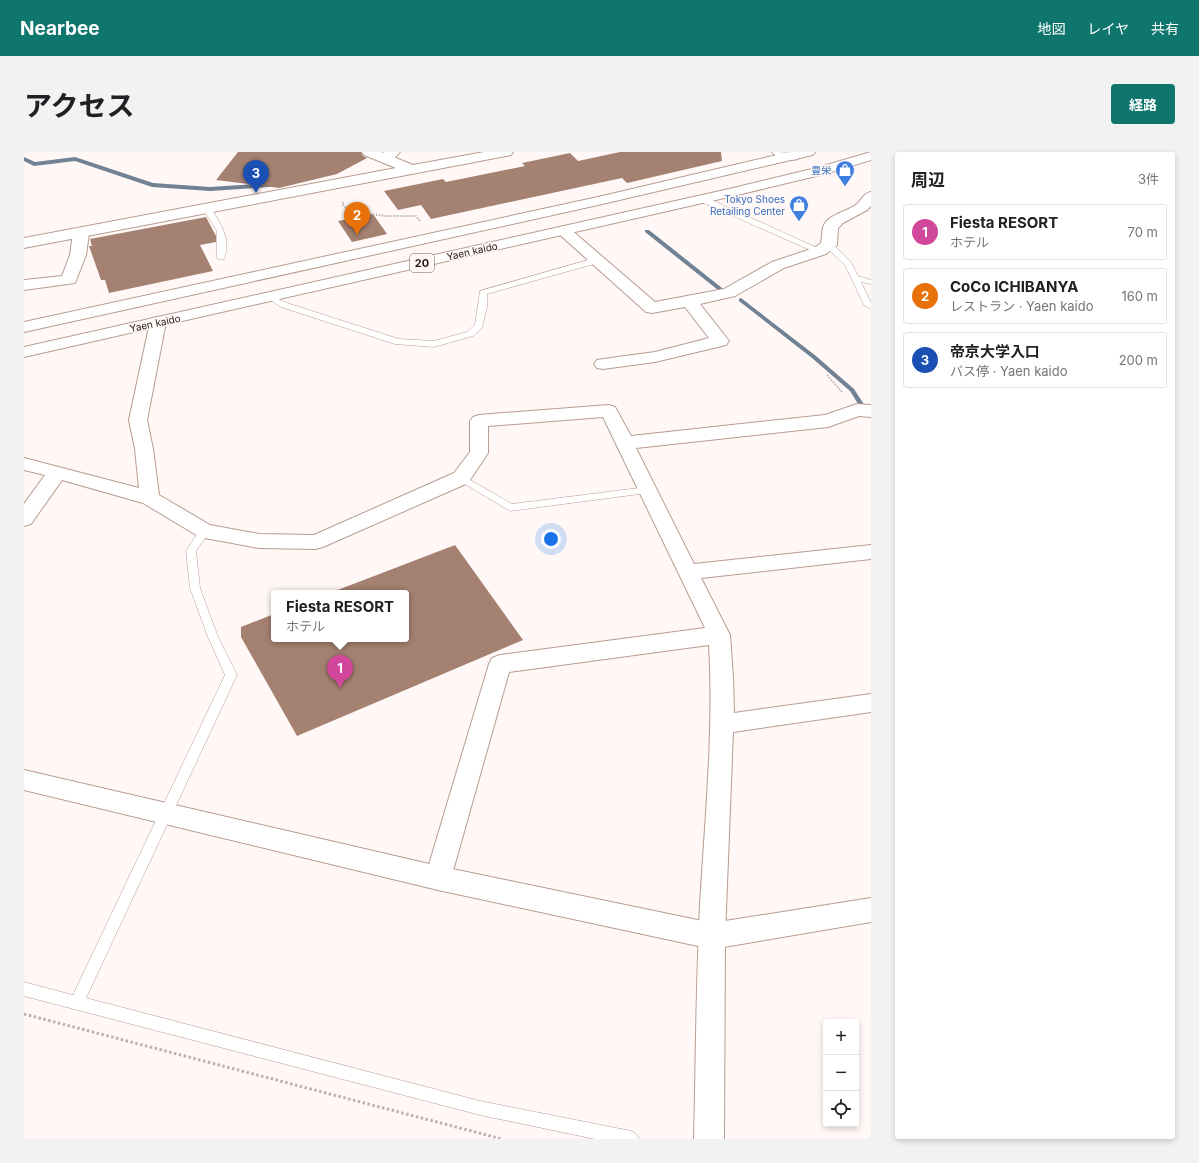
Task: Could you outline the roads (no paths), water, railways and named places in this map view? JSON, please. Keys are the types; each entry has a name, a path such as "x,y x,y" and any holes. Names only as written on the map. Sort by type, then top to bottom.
{"street":[{"path":"369,152 389,155 412,170"},
{"path":"24,243 506,152"},
{"name":"Yaen kaido","path":"24,327 705,176 786,154 808,152"},
{"path":"786,154 820,171"},
{"name":"Yaen kaido","path":"24,352 729,194 820,171 871,156"},
{"path":"705,176 728,182 733,187 729,194"},
{"path":"564,231 652,308 729,293 778,265 824,248 831,227 838,220 862,207 871,196"},
{"path":"24,285 69,280 78,255 81,233"},
{"path":"148,299 158,322 156,342 138,420 144,449 150,498"},
{"path":"603,364 655,357 720,341 689,301"},
{"path":"624,443 828,421 857,410 871,411"},
{"path":"24,464 150,498 205,531 259,541 316,542 461,478 479,453 479,421 609,411 719,635 722,677 722,724 712,936 709,1139"},
{"path":"24,519 58,472"},
{"path":"687,572 871,552"},
{"path":"438,878 500,664 719,635"},
{"path":"722,724 871,703"},
{"path":"24,780 438,878 712,936 871,910"}],"lane":[{"path":"702,199 824,248 848,264 868,305 871,307"},
{"path":"207,209 220,228 222,234 221,257"},
{"path":"270,297 284,305 398,342 434,344 470,334 479,326 483,307 483,293 598,260"},
{"path":"855,278 871,282"},
{"path":"461,478 510,508 647,490"},
{"path":"77,1002 164,814 231,675 195,588 191,551 205,531"},
{"path":"24,989 480,1108 631,1139"}],"waterway":[{"path":"24,159 34,164 75,159 152,185 210,189 269,185"},
{"path":"647,231 720,289"},
{"path":"741,300 814,357 852,390 862,406"}],"place":[{"name":"豊栄","path":"845,187"},
{"name":"帝京大学入口","path":"256,193"},
{"name":"Tokyo Shoes Retailing Center","path":"799,222"},
{"name":"CoCo ICHIBANYA","path":"357,235"},
{"name":"Fiesta RESORT","path":"340,688"}]}
